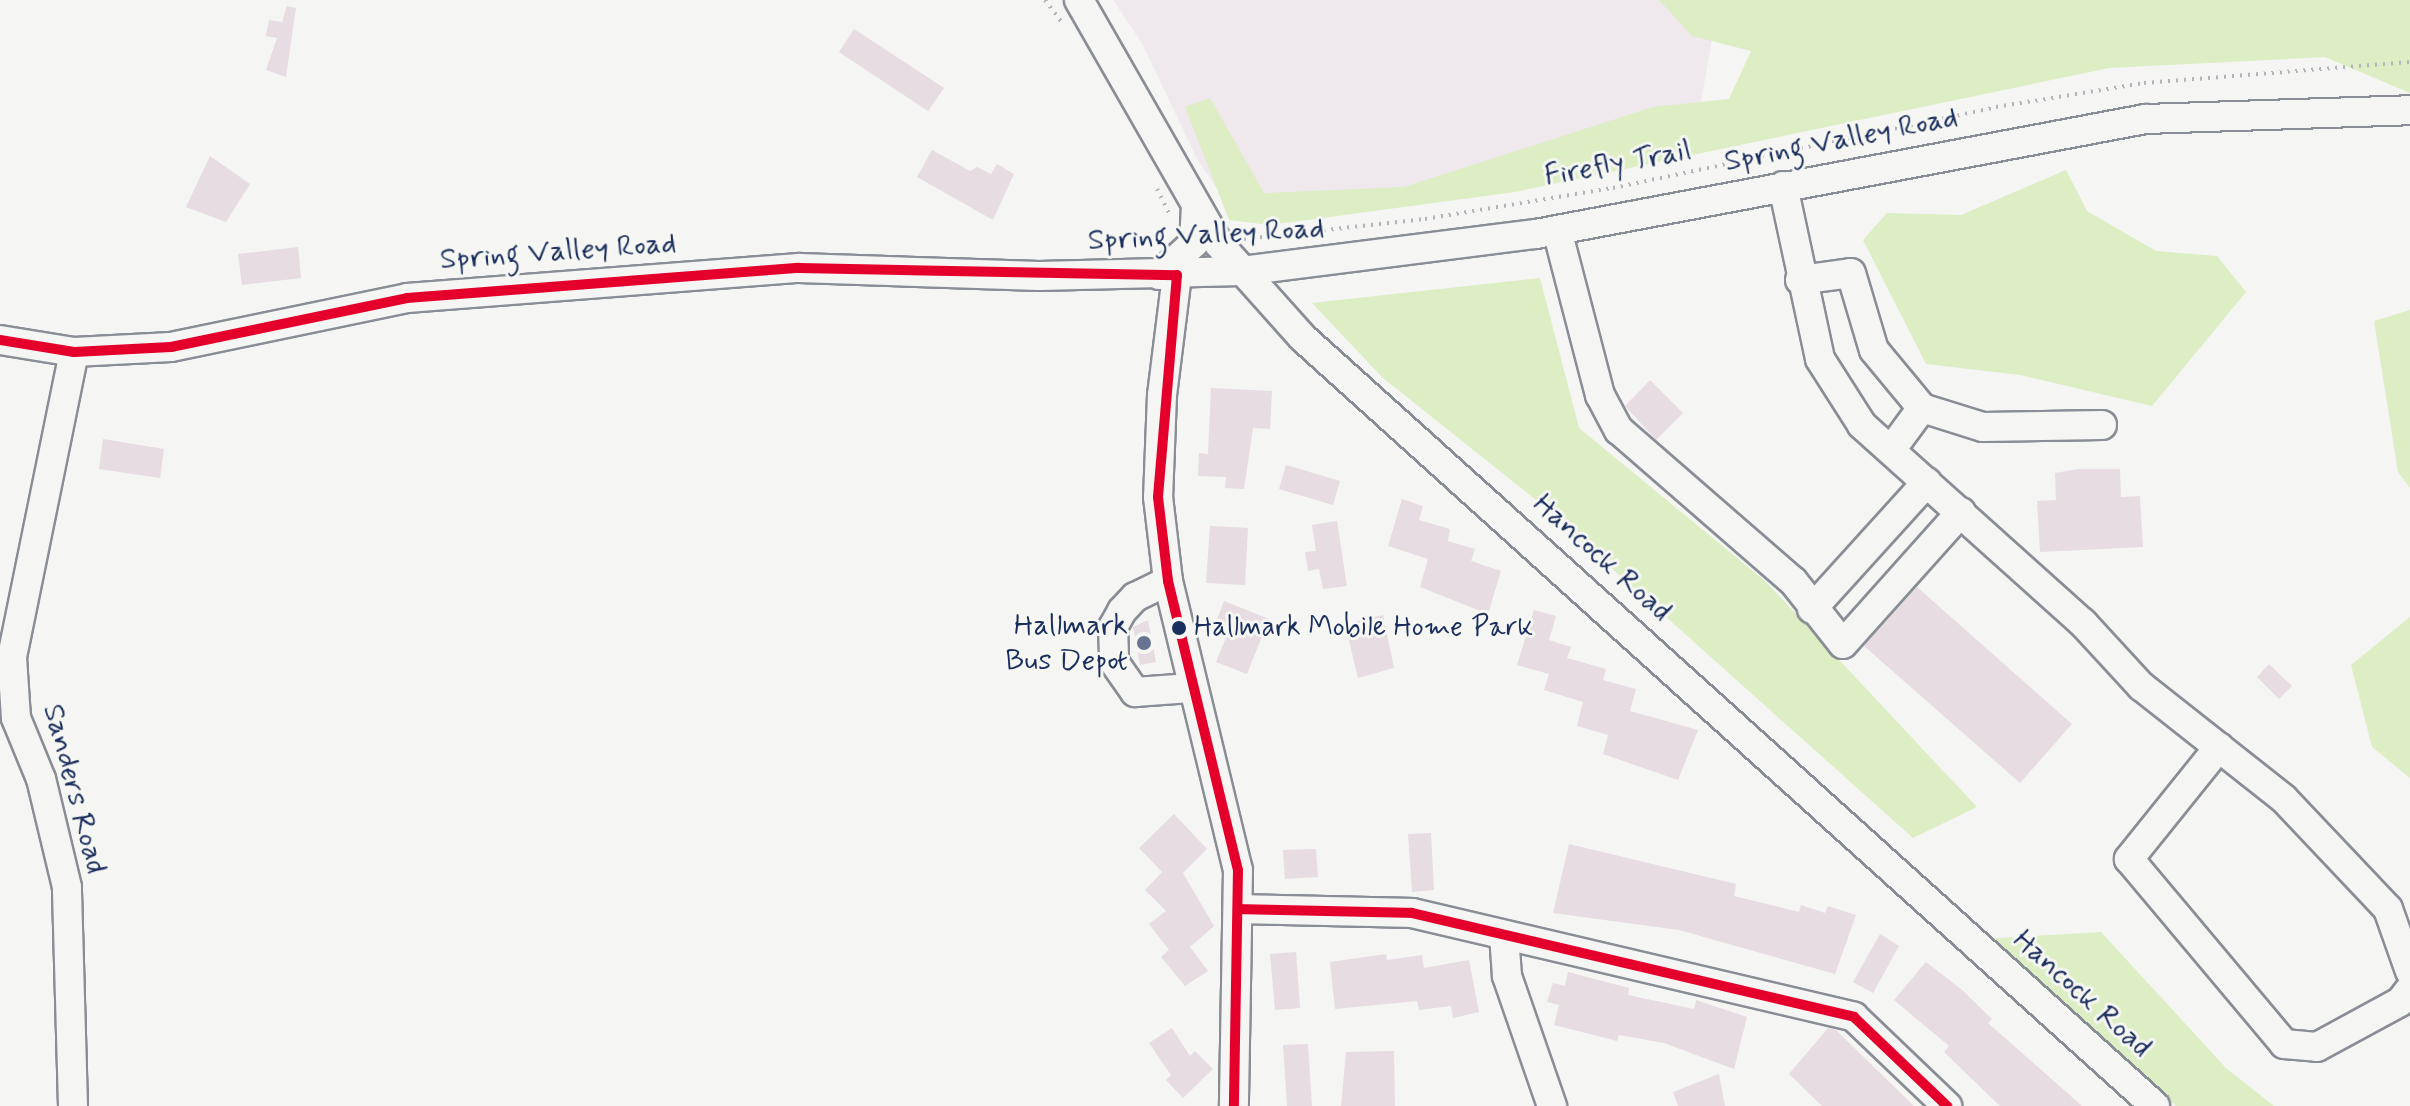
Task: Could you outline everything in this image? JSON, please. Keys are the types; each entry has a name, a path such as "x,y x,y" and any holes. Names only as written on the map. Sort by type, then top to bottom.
{"street":[{"name":"Hancock Road","path":"1079,0 1196,205 1242,271 1362,393 2155,1106"},
{"name":"Spring Valley Road","path":"0,340 74,352 254,333 407,298 799,268 1168,275 1242,271 1557,230 2145,119 2410,110"},
{"path":"1783,186 1800,280 1820,359 1862,425 2083,623 2141,686 2284,799 2388,909 2410,971"},
{"path":"1196,205 1194,243 1168,275 1158,497 1168,581 1191,688 1238,870 1240,909 1234,1106"},
{"path":"1557,230 1600,395 1619,430 1793,581 1812,609 1843,644 1961,512"},
{"path":"1800,280 1851,273 1874,350 1922,408 1983,427 2102,425"},
{"name":"Sanders Road","path":"73,1106 67,887 41,779 16,718 12,657 74,352"},
{"path":"1891,450 1922,408"},
{"path":"1812,609 1927,482"},
{"path":"1168,581 1135,597 1122,611 1113,627 1114,662 1135,692 1191,688"},
{"path":"2219,747 2129,859 2284,1044 2317,1047 2400,1002 2410,989"},
{"path":"1240,909 1412,913 1854,1017 1947,1106"},
{"path":"1504,935 1507,976 1552,1106"}],"path":[{"name":"Firefly Trail","path":"1230,242 1350,223 1425,219 1613,188 1996,107 2144,83 2410,62"},
{"path":"1122,649 1164,642"}],"shaded area":[{"path":"1113,0 1719,0 1693,146 1447,196 1227,203 1197,159 1143,45"}],"green space":[{"path":"1659,0 2410,0 2410,93 2325,57 2109,68 1515,192 1270,225 1229,220 1185,107 1210,98 1264,193 1404,187 1653,107 1729,99 1751,51 1692,36"},
{"path":"2066,170 2087,211 2156,251 2217,256 2246,292 2152,406 2020,375 1926,364 1863,240 1887,213 1961,215"},
{"path":"1540,278 1579,428 1765,581 1977,807 1913,838 1531,496 1383,378 1312,303"},
{"path":"2410,310 2410,488 2398,472 2374,321"},
{"path":"2410,617 2410,778 2372,747 2351,665"},
{"path":"2101,932 2226,1068 2274,1106 2176,1106 1983,939"}],"building":[{"path":"287,6 296,8 286,77 266,70 277,38 266,36 269,20 282,22"},
{"path":"854,29 944,88 928,111 839,52"},
{"path":"932,150 970,171 977,167 991,174 997,164 1014,174 993,220 917,177"},
{"path":"210,156 250,184 226,222 186,207"},
{"path":"298,247 301,278 242,285 238,254"},
{"path":"1650,380 1683,413 1656,440 1625,406"},
{"path":"1211,388 1272,391 1270,429 1253,428 1244,489 1225,488 1226,477 1198,476 1199,453 1208,454"},
{"path":"103,439 164,449 160,478 99,469"},
{"path":"1286,465 1340,481 1333,505 1279,489"},
{"path":"2078,469 2120,469 2121,497 2140,496 2143,547 2040,552 2037,501 2056,500 2055,473"},
{"path":"1402,499 1423,506 1419,520 1450,529 1448,541 1475,549 1471,561 1501,571 1488,614 1420,587 1428,559 1388,546"},
{"path":"1337,521 1347,586 1323,589 1319,569 1308,571 1305,552 1316,551 1312,525"},
{"path":"1210,526 1248,528 1245,585 1206,583"},
{"path":"1917,587 2072,724 2020,783 1864,646"},
{"path":"1224,601 1269,619 1247,674 1216,662 1230,628 1216,622"},
{"path":"1534,610 1556,616 1549,640 1571,647 1567,658 1606,669 1603,680 1636,689 1630,711 1698,730 1678,780 1603,754 1608,735 1577,726 1583,702 1544,690 1549,674 1517,665"},
{"path":"1383,615 1394,668 1358,678 1345,624"},
{"name":"Hallmark Bus Depot","path":"1148,620 1156,662 1140,665 1133,627"},
{"path":"2269,664 2292,686 2279,699 2257,677"},
{"path":"1174,814 1207,849 1183,873 1214,926 1190,947 1208,971 1185,986 1161,957 1169,950 1149,924 1166,911 1145,890 1162,872 1139,848"},
{"path":"1431,833 1434,890 1412,892 1408,834"},
{"path":"1569,844 1736,884 1734,896 1799,912 1801,905 1825,913 1828,906 1856,915 1835,974 1679,930 1553,913"},
{"path":"1316,849 1318,877 1285,879 1283,850"},
{"path":"1880,934 1899,946 1873,993 1853,982"},
{"path":"1296,952 1300,1008 1275,1010 1270,954"},
{"path":"1386,954 1387,960 1422,955 1424,968 1469,960 1479,1012 1453,1018 1451,1006 1419,1010 1417,1001 1335,1009 1330,962"},
{"path":"1926,962 1961,989 1992,1019 1988,1023 2082,1106 2000,1106 1944,1052 1949,1046 1894,1000"},
{"path":"1568,972 1629,988 1628,995 1694,1009 1696,1000 1747,1017 1734,1069 1664,1043 1619,1035 1617,1041 1554,1025 1559,1005 1547,1002 1553,983 1565,986"},
{"path":"1172,1028 1190,1056 1195,1051 1213,1069 1183,1098 1166,1080 1171,1075 1149,1043"},
{"path":"1828,1028 1836,1030 1914,1106 1822,1106 1789,1074"},
{"path":"1308,1044 1312,1106 1287,1106 1283,1045"},
{"path":"1394,1051 1395,1106 1341,1106 1346,1052"},
{"path":"1719,1074 1725,1106 1678,1106 1673,1092"}],"transit line":[{"path":"0,340 74,352 171,347 407,298 799,268 1177,275 1158,497 1168,581 1238,870 1234,1106"},
{"path":"1240,909 1412,913 1854,1017 1947,1106"}],"place":[{"name":"Hallmark Mobile Home Park","path":"1179,628"},
{"name":"Hallmark Bus Depot","path":"1144,643"}]}
